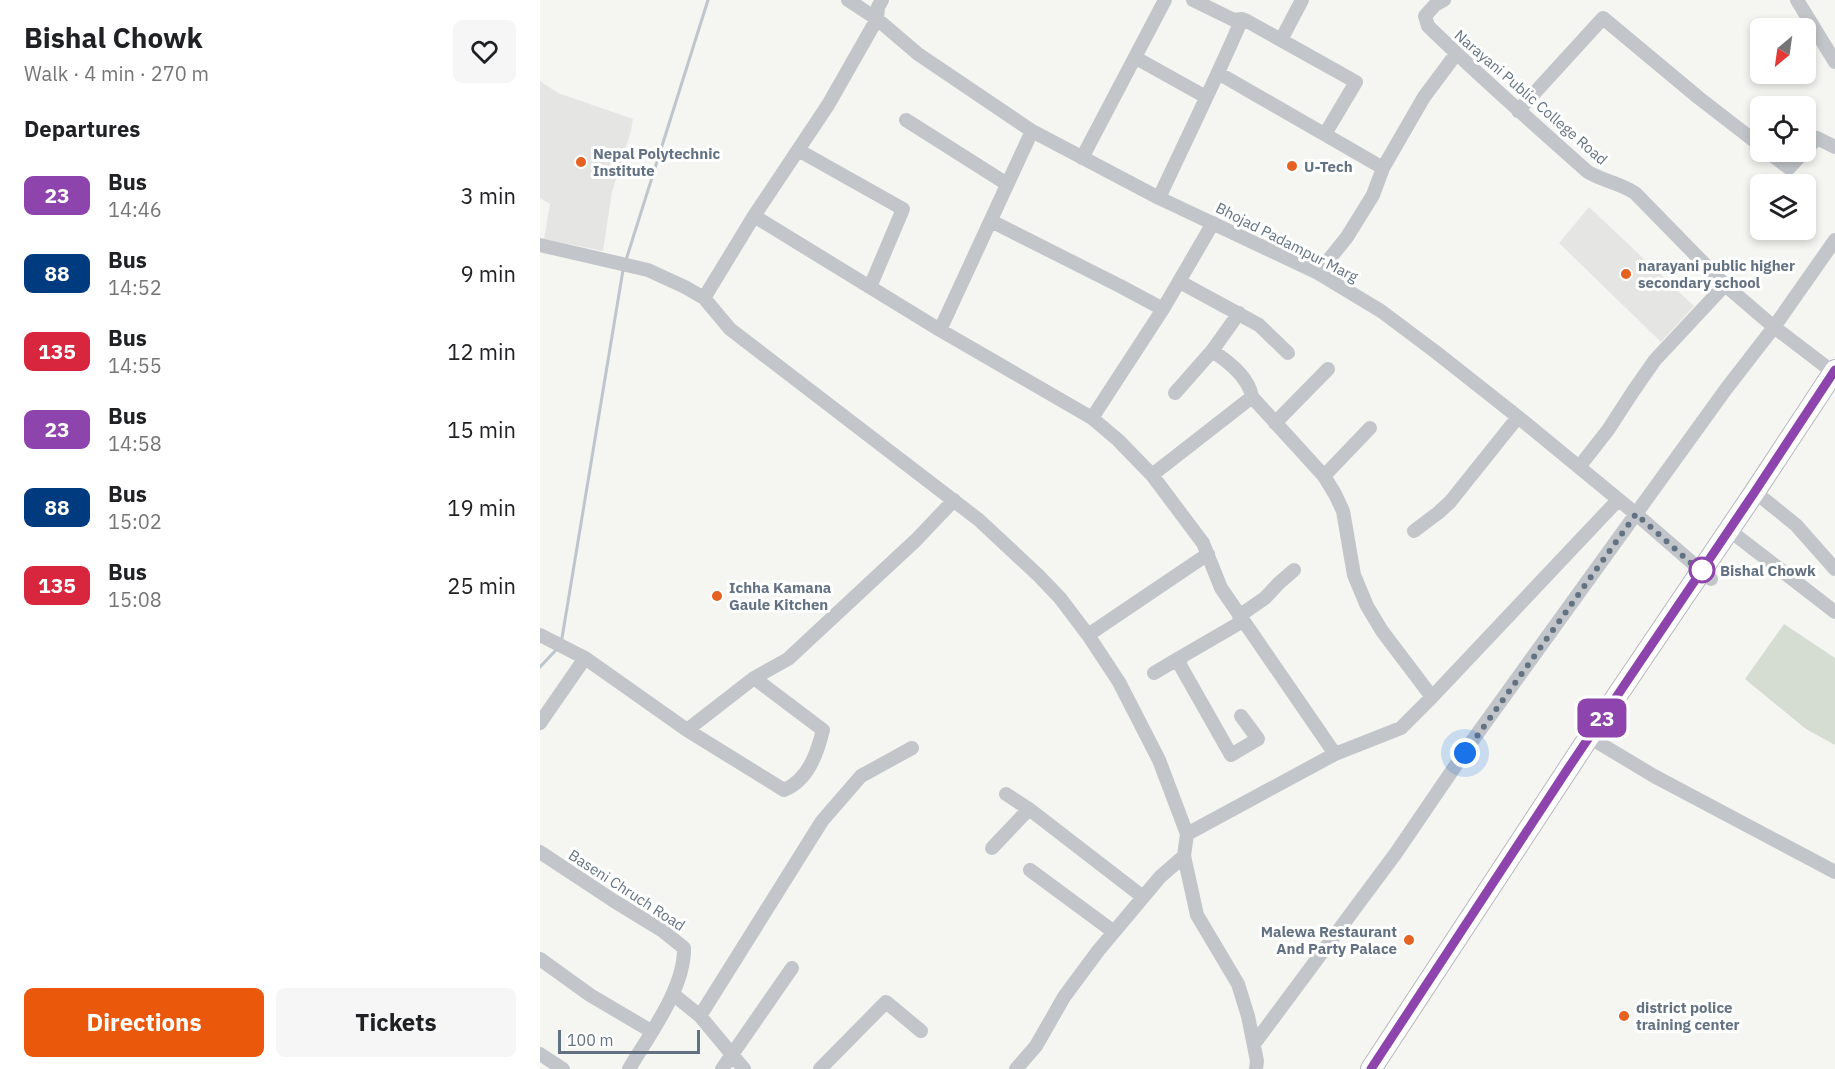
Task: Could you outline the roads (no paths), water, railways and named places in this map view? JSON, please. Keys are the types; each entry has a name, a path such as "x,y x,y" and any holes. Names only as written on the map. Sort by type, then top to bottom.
{"highway":[{"path":"1734,534 1765,500 1834,377"},
{"path":"1371,1069 1706,576 1834,377"},
{"path":"1386,1069 1595,740"}],"street":[{"name":"Bhojad Padampur Marg","path":"848,0 877,19 918,54 1032,131 1159,198 1318,273 1375,308 1518,417 1636,514 1706,576"},
{"path":"704,298 754,216 828,105 877,19 878,7 882,0"},
{"path":"1083,158 1166,0"},
{"path":"1193,0 1234,20 1242,19 1356,82 1325,134"},
{"path":"1281,40 1302,0"},
{"path":"1797,0 1835,62"},
{"name":"Narayani Public College Road","path":"1436,2 1425,16 1428,26 1456,54 1588,172 1597,178 1623,185 1635,193 1725,285 1834,377"},
{"path":"1518,111 1603,18 1750,137"},
{"path":"1159,198 1242,19"},
{"path":"1318,273 1347,237 1373,195 1383,168 1424,97 1456,54"},
{"path":"1136,58 1206,97"},
{"path":"1218,73 1383,168"},
{"path":"906,120 1007,184"},
{"path":"940,330 1032,131"},
{"path":"1816,139 1835,147"},
{"path":"798,150 903,209 870,287"},
{"path":"1781,162 1789,168 1795,162"},
{"path":"754,216 940,330 1092,418 1118,440 1152,476 1203,543 1221,588 1335,754"},
{"path":"991,221 1163,309"},
{"path":"1092,418 1180,282 1214,223"},
{"path":"1254,1044 1396,853 1469,746 1835,240"},
{"path":"540,245 648,270 704,298 730,329 979,520 1060,598 1119,682 1159,760 1187,834 1184,856 1197,915 1238,984 1248,1016 1254,1044 1253,1066"},
{"path":"1180,282 1259,325 1288,353"},
{"path":"1579,467 1608,430 1655,360 1725,285"},
{"path":"1175,393 1212,351 1239,314"},
{"path":"1212,351 1222,357 1245,381 1250,388 1252,398 1324,476 1343,511 1351,564 1367,606 1382,631 1432,697"},
{"path":"1275,423 1328,369"},
{"path":"1152,476 1252,398"},
{"path":"1414,531 1450,502 1518,417"},
{"path":"1324,476 1370,428"},
{"path":"687,730 754,678 788,659 916,540 954,500"},
{"path":"1187,834 1335,754 1401,728 1618,500"},
{"path":"1765,500 1796,525 1835,569"},
{"path":"1734,534 1835,612"},
{"path":"1088,635 1208,554"},
{"path":"1154,673 1241,619 1294,570"},
{"path":"540,635 585,658 687,730 784,790 793,786 810,767 819,748 823,730 754,678"},
{"path":"1181,657 1180,665 1231,755 1258,739 1241,716"},
{"path":"540,723 585,658"},
{"path":"1595,740 1654,776 1835,872"},
{"path":"700,1016 822,821 861,776 912,748"},
{"path":"1006,794 1029,809 1143,897"},
{"path":"992,848 1029,809"},
{"name":"Baseni Chruch Road","path":"540,852 663,931 684,948 684,958 674,995"},
{"path":"1016,1069 1036,1046 1064,997 1114,932 1160,877 1184,856"},
{"path":"1030,870 1114,932"},
{"path":"540,959 590,995 651,1031"},
{"path":"722,1069 792,968"},
{"path":"629,1069 674,995 700,1016 744,1069"},
{"path":"820,1069 886,1002 921,1031"},
{"path":"540,1054 564,1069"}],"waterway":[{"path":"626,260 708,0"},
{"path":"562,638 623,270"},
{"path":"540,667 557,649"}],"place":[{"name":"Nepal Polytechnic Institute","path":"581,162"},
{"name":"U-Tech","path":"1292,166"},
{"name":"narayani public higher secondary school","path":"1626,274"},
{"name":"Bishal Chowk","path":"1702,570"},
{"name":"Ichha Kamana Gaule Kitchen","path":"717,596"},
{"name":"Malewa Restaurant And Party Palace","path":"1409,940"},
{"name":"district police training center","path":"1624,1016"}]}
